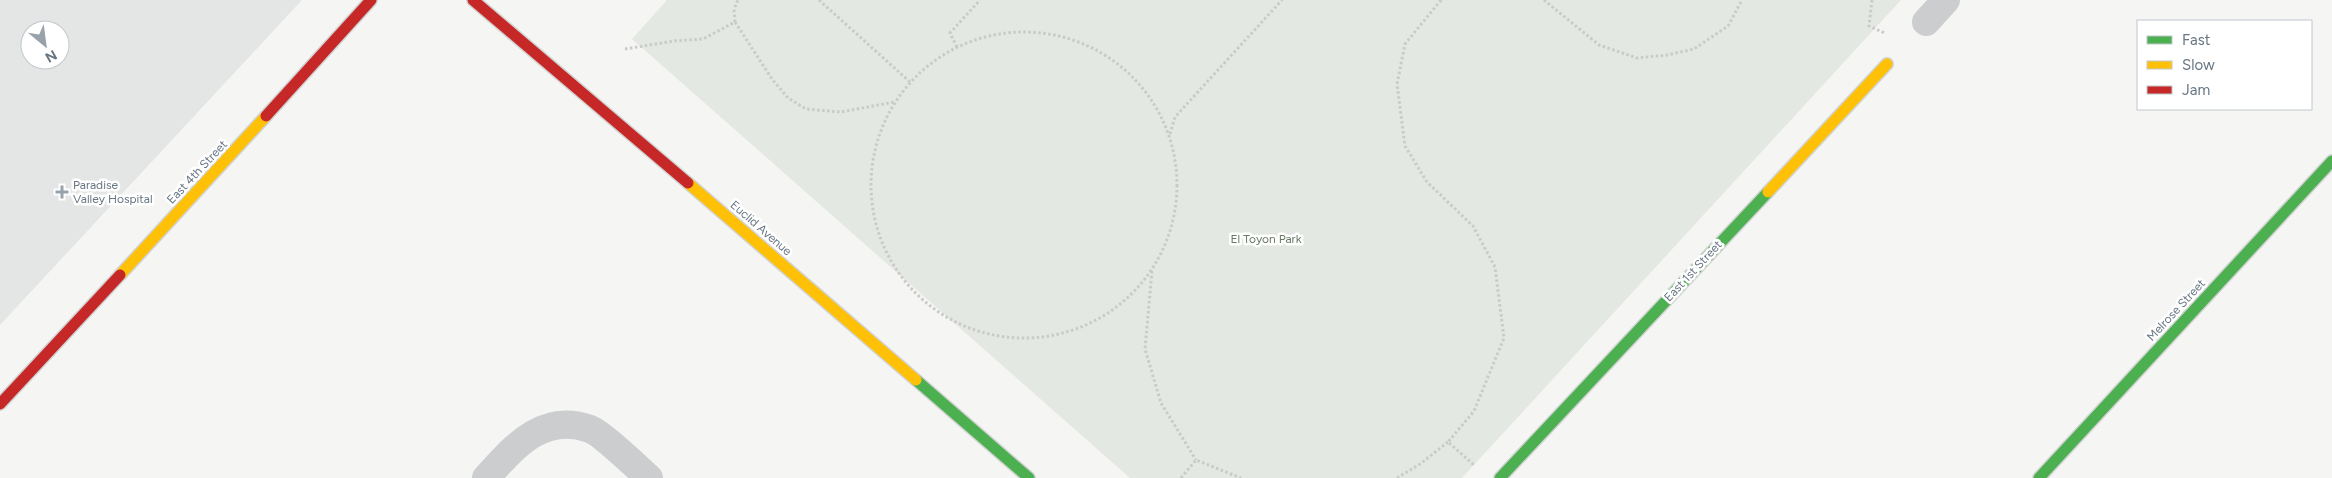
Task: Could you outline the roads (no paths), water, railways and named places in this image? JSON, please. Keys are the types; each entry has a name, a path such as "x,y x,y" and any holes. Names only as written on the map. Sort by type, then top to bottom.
{"street":[{"name":"East 4th Street","path":"0,404 213,175 371,0"},
{"name":"Euclid Avenue","path":"474,0 489,15 604,111 1029,478"},
{"path":"1926,22 1946,0"},
{"name":"East 1st Street","path":"1500,478 1886,64"},
{"name":"Melrose Street","path":"2039,478 2332,161"},
{"path":"486,478 513,448 538,429 568,425 591,429 649,478"}],"place":[{"name":"Paradise Valley Hospital","path":"62,192"}],"park label":[{"name":"El Toyon Park","path":"1266,239"}]}
